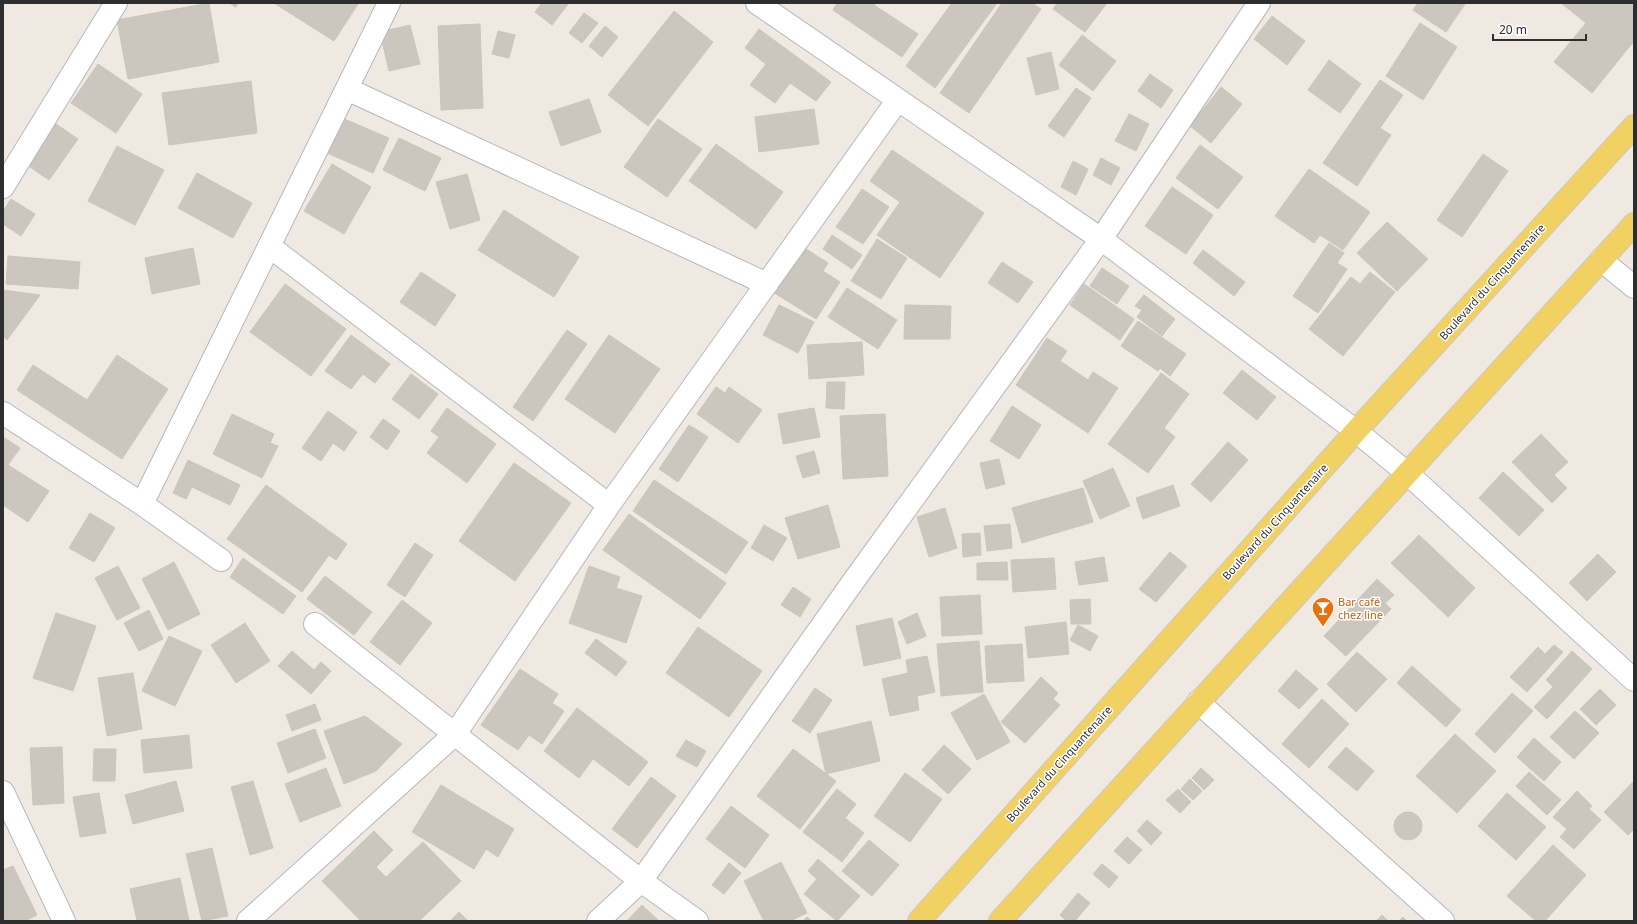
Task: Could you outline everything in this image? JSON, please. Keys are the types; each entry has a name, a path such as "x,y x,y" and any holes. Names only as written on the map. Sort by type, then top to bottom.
{"main road":[{"name":"Boulevard du Cinquantenaire","path":"919,921 1356,431 1634,126"},
{"path":"1000,921 1634,224"}],"street":[{"path":"3,187 116,3"},
{"path":"142,504 389,3"},
{"path":"757,3 897,101 1101,239 1356,431 1407,473 1634,680"},
{"path":"598,921 641,881 855,579 1101,239 1257,4"},
{"path":"347,89 767,284"},
{"path":"248,921 455,734 609,505 897,101"},
{"path":"269,246 609,505"},
{"path":"1601,260 1634,287"},
{"path":"3,413 142,504 221,560"},
{"path":"315,624 641,881 698,921"},
{"path":"1198,702 1443,921"},
{"path":"6,805 64,921"}],"building":[{"path":"209,3 219,62 128,79 117,20"},
{"path":"229,3 238,3 236,7"},
{"path":"274,3 356,3 358,4 334,41"},
{"path":"542,3 569,3 552,25 535,12"},
{"path":"837,3 875,3 874,5 918,34 902,57 833,10"},
{"path":"952,3 997,3 935,88 906,66"},
{"path":"1002,3 1032,3 1041,9 969,113 940,93"},
{"path":"1057,3 1107,3 1085,32 1053,9"},
{"path":"1418,3 1465,4 1446,32 1413,10"},
{"path":"1561,3 1634,3 1634,41 1592,93 1554,62 1586,23"},
{"path":"674,11 713,42 648,126 608,95"},
{"path":"584,13 598,23 582,43 569,33"},
{"path":"1272,16 1305,41 1287,65 1254,39"},
{"path":"1420,23 1457,47 1423,100 1386,76"},
{"path":"480,24 483,108 441,110 438,26"},
{"path":"410,25 420,64 389,71 380,32"},
{"path":"605,26 618,37 602,57 589,46"},
{"path":"759,29 831,82 816,101 790,83 775,103 750,85 766,64 745,48"},
{"path":"498,31 515,35 509,58 492,54"},
{"path":"1082,35 1116,61 1093,91 1059,65"},
{"path":"1051,52 1059,89 1036,95 1027,58"},
{"path":"1329,60 1361,84 1340,113 1308,90"},
{"path":"98,64 142,94 116,133 71,103"},
{"path":"1150,74 1173,90 1161,108 1138,91"},
{"path":"1380,80 1403,95 1380,128 1391,135 1357,186 1323,163"},
{"path":"251,81 257,133 169,145 162,93"},
{"path":"1221,87 1242,104 1211,143 1190,126"},
{"path":"1076,88 1091,98 1064,137 1048,126"},
{"path":"589,99 601,132 561,146 549,112"},
{"path":"814,109 819,144 759,152 755,117"},
{"path":"1129,114 1149,124 1136,151 1115,141"},
{"path":"342,118 389,138 373,173 327,153"},
{"path":"658,119 702,149 667,197 624,167"},
{"path":"56,124 78,139 49,180 27,165"},
{"path":"399,138 441,158 425,191 383,170"},
{"path":"716,144 783,192 756,229 689,181"},
{"path":"1200,145 1243,177 1218,209 1176,178"},
{"path":"117,146 164,170 135,225 88,201"},
{"path":"892,150 984,213 940,278 877,235 900,202 870,181"},
{"path":"1483,154 1508,171 1462,237 1437,220"},
{"path":"1101,158 1120,168 1111,185 1093,175"},
{"path":"1073,161 1088,169 1076,195 1061,187"},
{"path":"332,164 371,187 344,234 304,211"},
{"path":"1309,169 1370,212 1343,250 1320,235 1314,243 1275,216"},
{"path":"197,173 252,203 233,238 178,208"},
{"path":"467,174 480,220 450,229 436,182"},
{"path":"1172,187 1213,215 1186,254 1145,226"},
{"path":"862,189 889,207 863,244 836,227"},
{"path":"11,199 35,214 21,236 3,224 3,211"},
{"path":"504,210 579,257 554,297 478,250"},
{"path":"1387,222 1428,259 1397,291 1357,253"},
{"path":"832,235 862,255 852,269 823,249"},
{"path":"877,239 907,258 881,299 851,281"},
{"path":"1329,243 1344,253 1337,263 1347,269 1318,313 1293,296"},
{"path":"803,247 828,263 823,271 840,282 816,319 773,292"},
{"path":"193,248 200,284 152,294 145,258"},
{"path":"1203,250 1245,282 1234,296 1193,263"},
{"path":"8,256 80,262 78,289 6,284"},
{"path":"1002,262 1033,282 1018,303 988,283"},
{"path":"1102,268 1129,286 1117,304 1090,286"},
{"path":"421,272 456,295 435,326 400,302"},
{"path":"1370,272 1395,292 1343,356 1309,329 1351,277 1360,284"},
{"path":"285,284 346,329 311,376 250,332"},
{"path":"1084,284 1134,319 1120,340 1070,305"},
{"path":"847,288 897,320 878,349 828,317"},
{"path":"3,290 40,295 7,340 3,336"},
{"path":"1144,295 1175,319 1162,336 1137,317 1142,310 1135,306"},
{"path":"779,305 814,322 798,353 763,335"},
{"path":"905,305 951,306 950,339 904,339"},
{"path":"1138,321 1186,354 1170,376 1160,368 1158,371 1121,346"},
{"path":"567,330 587,344 533,421 513,407"},
{"path":"351,335 390,364 375,383 363,374 351,389 325,371"},
{"path":"609,335 660,369 615,433 565,399"},
{"path":"1047,338 1067,351 1060,361 1088,380 1093,372 1118,388 1088,433 1016,385"},
{"path":"862,342 864,375 809,379 807,345"},
{"path":"117,355 168,389 122,459 17,390 33,365 87,400"},
{"path":"1242,370 1276,397 1257,420 1223,393"},
{"path":"1161,373 1189,394 1164,428 1175,437 1148,473 1108,444"},
{"path":"411,374 438,394 419,419 392,399"},
{"path":"827,382 845,382 844,409 826,408"},
{"path":"716,387 725,393 729,387 762,410 738,443 697,414"},
{"path":"1012,406 1041,425 1019,459 990,441"},
{"path":"447,408 496,444 467,483 427,453 439,437 431,431"},
{"path":"814,408 820,437 783,444 778,414"},
{"path":"328,411 357,432 344,451 333,443 321,461 302,448"},
{"path":"232,414 274,434 270,443 278,446 262,478 213,454"},
{"path":"885,414 888,476 843,479 840,416"},
{"path":"383,419 400,431 387,450 370,437"},
{"path":"689,425 708,437 678,482 659,469"},
{"path":"1541,434 1568,462 1554,475 1567,488 1552,503 1512,462"},
{"path":"3,437 20,448 8,465 49,491 28,522 3,505"},
{"path":"1228,442 1248,460 1211,502 1191,484"},
{"path":"814,451 820,473 803,478 796,456"},
{"path":"999,459 1005,484 986,489 980,463"},
{"path":"188,460 240,485 230,505 192,487 186,499 173,493"},
{"path":"514,463 571,503 515,581 459,541"},
{"path":"1113,468 1130,506 1100,519 1083,481"},
{"path":"1503,472 1544,510 1519,536 1479,498"},
{"path":"654,480 748,542 726,574 633,511"},
{"path":"266,485 347,544 336,560 329,555 302,592 227,539"},
{"path":"1173,485 1180,506 1143,519 1136,498"},
{"path":"1083,488 1093,522 1022,543 1012,508"},
{"path":"828,505 840,547 798,559 785,518"},
{"path":"945,508 957,548 929,557 917,517"},
{"path":"90,513 115,528 94,562 69,548"},
{"path":"629,514 726,583 700,619 603,550"},
{"path":"1010,524 1012,548 987,551 984,526"},
{"path":"764,525 787,538 773,561 751,548"},
{"path":"980,533 981,555 963,557 962,534"},
{"path":"1419,535 1475,588 1448,617 1391,563"},
{"path":"415,543 433,555 405,597 387,585"},
{"path":"1170,552 1187,566 1156,602 1139,589"},
{"path":"1598,554 1616,572 1587,601 1569,583"},
{"path":"1104,557 1108,581 1079,585 1075,562"},
{"path":"243,558 296,596 283,614 230,577"},
{"path":"1054,558 1056,589 1013,592 1011,560"},
{"path":"174,562 200,614 168,630 142,579"},
{"path":"1007,562 1008,580 977,580 977,563"},
{"path":"118,566 140,608 117,620 95,578"},
{"path":"589,566 620,577 616,588 642,596 626,643 569,623"},
{"path":"325,576 372,612 354,635 307,599"},
{"path":"1377,579 1394,595 1385,603 1391,609 1346,656 1324,636"},
{"path":"793,587 811,599 800,617 781,605"},
{"path":"980,595 982,634 942,636 940,597"},
{"path":"1090,599 1091,624 1071,624 1070,600"},
{"path":"402,600 432,623 400,665 370,642"},
{"path":"149,610 163,639 139,651 124,623"},
{"path":"56,613 96,626 73,691 33,678"},
{"path":"917,613 926,636 907,644 898,622"},
{"path":"892,618 901,658 864,666 856,626"},
{"path":"1066,622 1069,654 1028,658 1025,627"},
{"path":"245,623 270,661 236,683 211,645"},
{"path":"1078,625 1098,636 1090,651 1070,640"},
{"path":"698,627 762,671 729,717 666,673"},
{"path":"169,636 202,651 175,706 142,691"},
{"path":"596,639 627,662 616,676 585,653"},
{"path":"979,641 983,692 941,696 937,644"},
{"path":"1022,644 1024,681 987,683 985,646"},
{"path":"1554,645 1563,652 1527,692 1510,677 1538,647 1545,654"},
{"path":"292,651 314,670 321,662 331,671 311,694 278,666"},
{"path":"1572,651 1592,669 1547,719 1534,707 1553,687 1546,680"},
{"path":"1357,652 1387,679 1356,712 1327,684"},
{"path":"927,656 935,692 917,696 919,710 890,716 882,679 908,673 906,660"},
{"path":"1412,666 1461,710 1446,727 1397,683"},
{"path":"520,669 558,694 552,703 564,711 542,744 529,735 518,750 481,725"},
{"path":"1296,670 1318,689 1299,709 1278,691"},
{"path":"133,673 142,729 107,736 98,678"},
{"path":"1041,677 1058,693 1053,699 1060,705 1025,743 1001,722"},
{"path":"815,688 832,700 810,733 792,721"},
{"path":"1600,689 1616,705 1596,725 1580,709"},
{"path":"1512,693 1533,711 1495,753 1475,734"},
{"path":"984,694 1010,742 977,760 951,713"},
{"path":"1322,699 1349,724 1309,768 1282,744"},
{"path":"315,704 321,720 292,731 286,715"},
{"path":"577,708 648,762 629,786 593,759 579,778 544,751"},
{"path":"1575,711 1599,733 1574,759 1550,737"},
{"path":"365,716 402,744 376,771 344,784 324,731"},
{"path":"871,721 880,761 826,774 817,734"},
{"path":"315,729 326,758 288,773 277,743"},
{"path":"1455,734 1496,771 1457,813 1416,776"},
{"path":"189,735 192,768 144,773 141,740"},
{"path":"1534,738 1561,762 1544,781 1517,757"},
{"path":"686,740 706,751 697,767 676,756"},
{"path":"944,745 971,769 948,794 922,770"},
{"path":"62,747 64,803 33,805 30,748"},
{"path":"1346,747 1374,771 1357,791 1328,767"},
{"path":"94,749 116,749 115,781 93,781"},
{"path":"793,749 836,781 800,829 757,796"},
{"path":"326,768 341,806 300,822 285,784"},
{"path":"1201,768 1214,780 1204,790 1192,778"},
{"path":"1529,772 1561,800 1547,815 1516,786"},
{"path":"905,773 942,799 910,842 874,816"},
{"path":"651,777 676,796 637,848 612,829"},
{"path":"1190,779 1202,791 1193,800 1181,789"},
{"path":"176,781 184,811 133,824 125,795"},
{"path":"253,781 273,848 250,855 231,787"},
{"path":"1634,781 1634,829 1628,835 1604,812"},
{"path":"441,785 514,829 498,857 486,849 474,869 412,832"},
{"path":"837,789 856,804 845,818 864,833 842,862 803,832"},
{"path":"1178,789 1191,802 1180,813 1166,800"},
{"path":"1577,791 1592,806 1589,809 1601,820 1574,849 1560,837 1567,829 1553,817"},
{"path":"99,793 106,833 80,837 73,797"},
{"path":"1507,793 1546,827 1516,860 1478,826"},
{"path":"731,806 769,835 745,868 706,839"},
{"path":"1408,812 1418,816 1422,826 1418,836 1408,840 1398,836 1394,826 1398,816"},
{"path":"1147,820 1162,833 1151,845 1137,831"},
{"path":"374,831 393,850 376,867 386,877 423,842 461,881 419,921 361,921 322,881"},
{"path":"1127,837 1142,850 1129,864 1114,851"},
{"path":"869,840 899,865 872,896 842,871"},
{"path":"1553,845 1586,875 1545,921 1536,921 1507,896"},
{"path":"212,848 228,916 202,921 186,854"},
{"path":"818,859 860,896 837,921 804,894 817,879 808,871"},
{"path":"781,862 807,913 790,921 764,921 744,881"},
{"path":"729,863 741,873 724,894 712,885"},
{"path":"1102,864 1118,877 1109,888 1093,874"},
{"path":"13,866 37,915 25,921 3,921 3,870"},
{"path":"180,878 189,921 137,921 130,889"},
{"path":"1078,893 1090,903 1075,921 1066,921 1060,915"},
{"path":"642,905 659,921 627,921"},
{"path":"459,912 468,921 450,921"},
{"path":"1382,915 1388,921 1376,921"},
{"path":"807,917 812,921 803,921"},
{"path":"1403,917 1407,921 1399,921"}],"place":[{"name":"Bar café chez line","path":"1323,628"}]}
